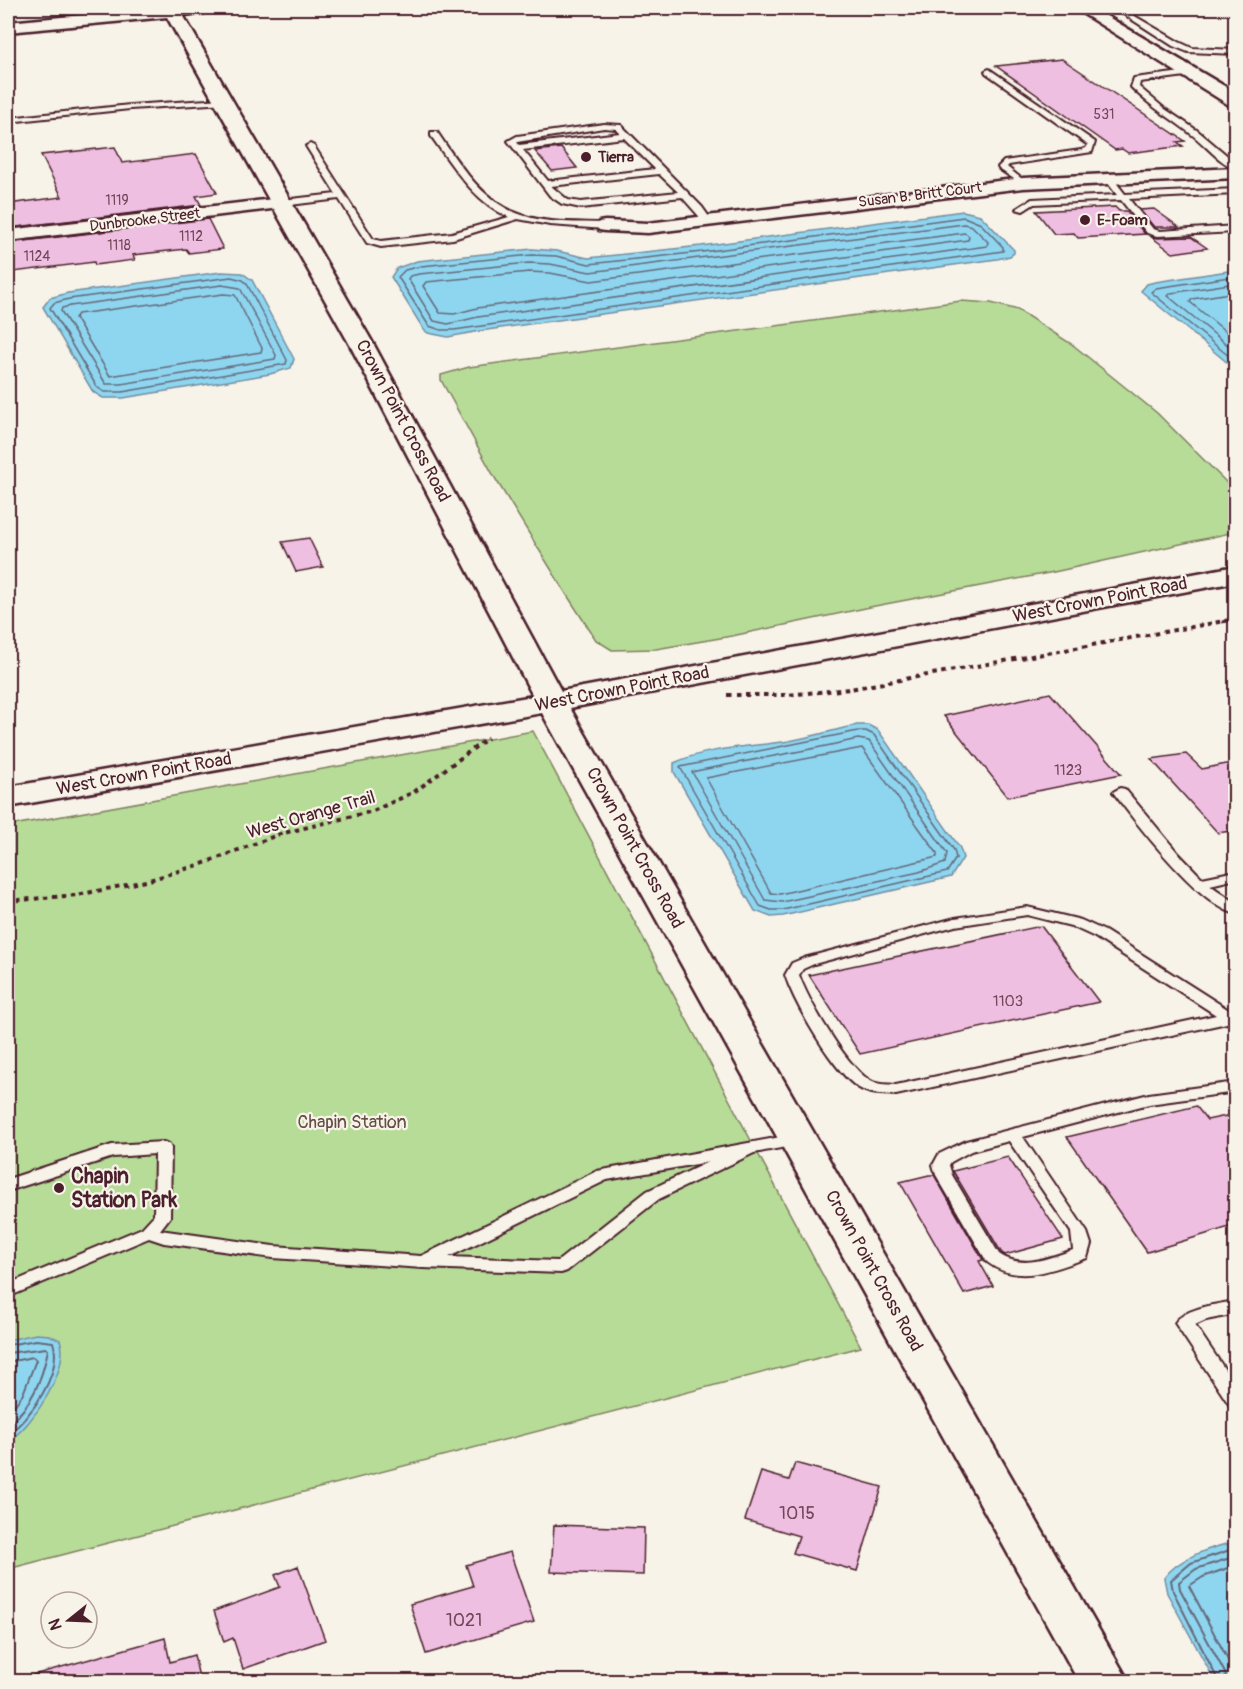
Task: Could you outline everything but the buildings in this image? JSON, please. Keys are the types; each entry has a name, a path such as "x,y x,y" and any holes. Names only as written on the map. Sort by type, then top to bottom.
{"street":[{"path":"1083,8 1236,101"},
{"path":"8,27 176,9"},
{"name":"Crown Point Cross Road","path":"176,9 223,100 362,345 552,702 1105,1682"},
{"name":"Susan B. Britt Court","path":"605,226 648,228 1023,183 1236,173"},
{"name":"Dunbrooke Street","path":"8,236 282,203"},
{"name":"West Crown Point Road","path":"8,797 552,702 1236,574"}],"lane":[{"path":"1117,8 1176,44 1191,50 1236,52"},
{"path":"989,71 1092,144 1089,150 1082,153 1007,163 1002,167 1023,183"},
{"path":"1190,73 1137,80 1136,87 1162,111 1196,133 1222,158 1236,167"},
{"path":"8,120 223,100"},
{"path":"683,194 581,205 565,202 553,194 512,141 518,138 604,126 618,127 661,171 683,194 708,221"},
{"path":"434,134 473,185 494,204 517,217"},
{"path":"310,146 370,241 381,244 453,236 517,217 605,226"},
{"path":"547,184 661,171"},
{"path":"1108,178 1150,231 1160,234 1236,229"},
{"path":"1020,209 1032,202 1236,191"},
{"path":"282,203 342,196"},
{"path":"1120,792 1199,883 1214,898 1236,910"},
{"path":"1199,883 1236,875"},
{"path":"1027,911 1076,923 1100,934 1232,1016 896,1090 877,1089 863,1084 843,1062 797,992 792,975 797,966 809,961 955,922 1027,911"},
{"path":"1013,1134 1083,1238 1081,1254 1042,1265 1013,1269 1004,1267 993,1258 944,1175 940,1165 945,1158 954,1152 1013,1134 1149,1099 1236,1087"},
{"path":"423,1262 603,1175 800,1139"},
{"path":"8,1185 112,1150 163,1148 162,1217 148,1232 8,1291"},
{"path":"148,1232 164,1237 273,1252 423,1262 561,1267 653,1195 751,1148"},
{"path":"1236,1307 1202,1314 1184,1323 1236,1401"}],"path":[{"path":"850,689 1236,619"},
{"name":"West Orange Trail","path":"8,901 84,895 125,887 192,868 278,835 359,816 404,798 470,748 489,737"}],"green space":[{"path":"961,301 991,303 1018,310 1073,345 1157,413 1235,491 1235,532 1054,572 732,636 656,649 612,650 596,640 565,592 495,478 441,380 441,375 469,367"},
{"name":"Chapin Station","path":"533,731 861,1347 8,1569 8,826"}],"water":[{"path":"963,211 980,215 1014,250 1014,253 997,259 448,337 424,330 391,277 397,268 417,261 532,249 557,251 588,258 701,246"},
{"path":"1236,270 1235,369 1141,291 1147,284 1155,282"},
{"path":"221,272 242,273 252,280 294,359 291,368 270,374 123,398 103,398 93,392 43,307 50,298 68,293"},
{"path":"857,725 868,725 878,730 960,848 963,858 951,877 783,916 771,917 755,911 674,772 674,763 701,754 789,741"},
{"path":"36,1334 49,1335 60,1340 62,1352 60,1366 55,1381 38,1410 18,1434 8,1441 8,1340"},
{"path":"1235,1542 1235,1681 1215,1681 1167,1593 1164,1578 1186,1559 1206,1550"}],"place":[{"name":"Tierra","path":"586,157"},
{"name":"E-Foam","path":"1085,220"},
{"name":"Chapin Station Park","path":"59,1188"}]}
